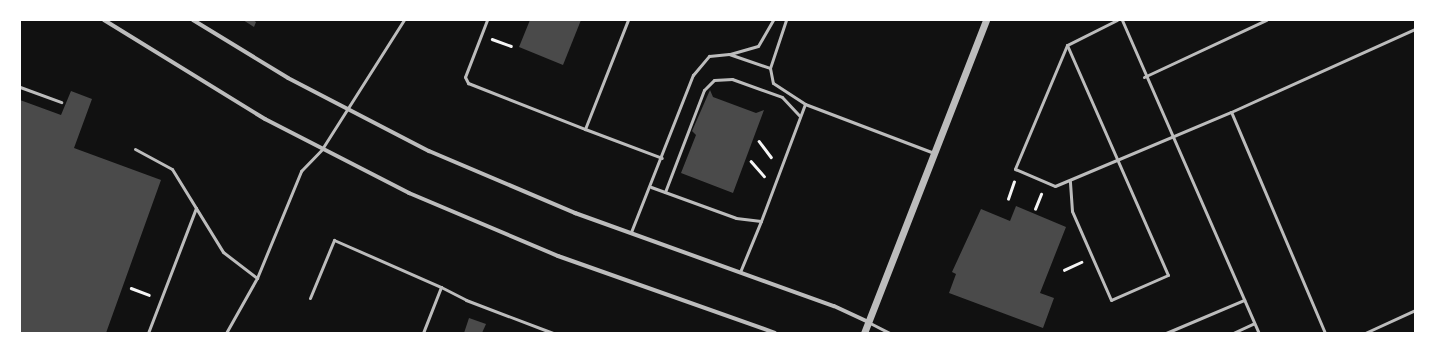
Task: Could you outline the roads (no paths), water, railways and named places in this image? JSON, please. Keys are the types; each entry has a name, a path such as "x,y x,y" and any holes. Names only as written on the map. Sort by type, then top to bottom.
{"street":[{"path":"104,20 258,115 409,193 558,256 775,333"},
{"path":"193,20 288,78 348,110 501,183 740,272 868,322"},
{"path":"864,333 986,20"}],"lane":[{"path":"226,333 257,278 301,171 322,149 404,20"},
{"path":"487,20 465,77 468,83 662,158"},
{"path":"585,129 628,20"},
{"path":"631,232 651,187 693,75 709,56 729,54 758,46 773,20"},
{"path":"786,20 770,68 773,82 805,104 934,153"},
{"path":"1117,20 1067,45 1015,169 1055,186 1070,181 1118,158 1231,112 1415,29"},
{"path":"1122,20 1144,77 1259,333"},
{"path":"1144,77 1266,20"},
{"path":"1067,45 1118,158 1168,275 1111,300 1072,211 1070,181"},
{"path":"729,54 770,68"},
{"path":"665,192 704,90 714,80 732,79 782,97 799,115"},
{"path":"20,87 61,102"},
{"path":"740,272 761,221 799,115 805,104"},
{"path":"1231,112 1325,333"},
{"path":"136,149 172,169 223,252 257,278"},
{"path":"651,187 736,218 761,221"},
{"path":"148,333 196,208"},
{"path":"310,298 334,240 441,287 466,300 553,333"},
{"path":"423,333 441,287"},
{"path":"1166,333 1244,300"},
{"path":"1365,333 1415,310"},
{"path":"868,322 890,333"},
{"path":"1233,333 1254,323"}]}
